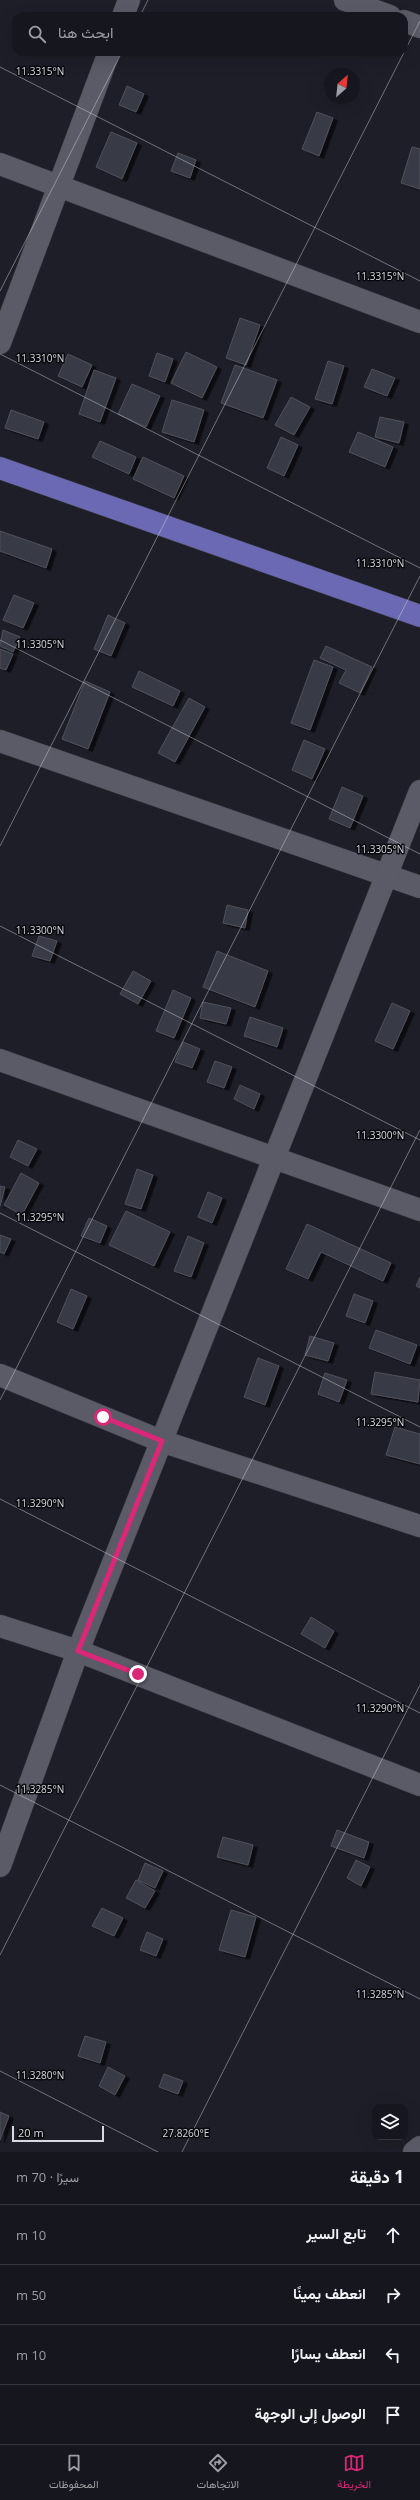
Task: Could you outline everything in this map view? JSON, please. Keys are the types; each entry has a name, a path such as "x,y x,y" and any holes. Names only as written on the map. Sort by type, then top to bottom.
{"main road":[{"path":"0,468 420,616"}],"street":[{"path":"124,12 129,0"},
{"path":"345,0 379,12"},
{"path":"408,22 420,27"},
{"path":"0,343 107,56"},
{"path":"0,164 420,322"},
{"path":"0,741 420,887"},
{"path":"0,1866 78,1651 420,791"},
{"path":"0,1060 420,1210"},
{"path":"0,1376 162,1441 420,1526"},
{"path":"0,1626 78,1651 420,1785"},
{"path":"414,2152 420,2147"}],"building":[{"path":"127,86 144,94 136,112 119,105"},
{"path":"317,112 333,118 319,156 302,149"},
{"path":"111,132 137,143 122,179 96,167"},
{"path":"412,147 420,149 420,189 401,183"},
{"path":"178,153 196,160 190,178 171,171"},
{"path":"240,318 260,325 246,365 226,358"},
{"path":"186,352 217,367 202,398 171,383"},
{"path":"157,353 173,359 165,382 149,376"},
{"path":"68,354 92,365 82,387 58,376"},
{"path":"328,361 344,366 332,404 315,399"},
{"path":"235,365 277,380 263,418 221,403"},
{"path":"372,369 395,378 387,396 364,387"},
{"path":"94,370 116,378 100,422 79,414"},
{"path":"132,384 160,396 146,427 118,414"},
{"path":"291,397 310,407 294,435 275,425"},
{"path":"172,400 204,410 194,442 162,432"},
{"path":"11,410 44,422 38,439 5,428"},
{"path":"380,417 404,422 399,443 375,437"},
{"path":"358,432 393,447 385,467 349,452"},
{"path":"281,437 298,445 284,476 267,468"},
{"path":"100,441 136,457 129,474 92,457"},
{"path":"143,457 184,476 174,498 133,479"},
{"path":"0,531 52,549 46,568 0,551"},
{"path":"14,595 34,603 23,628 3,620"},
{"path":"108,615 125,623 111,656 94,649"},
{"path":"3,630 20,637 13,652 0,646"},
{"path":"326,646 372,667 360,693 339,683 346,670 320,658"},
{"path":"0,649 13,654 6,670 0,668"},
{"path":"314,660 333,667 310,730 291,723"},
{"path":"139,671 180,691 173,706 132,687"},
{"path":"85,681 110,692 88,749 62,739"},
{"path":"189,698 205,707 175,762 158,753"},
{"path":"304,740 325,749 312,779 292,770"},
{"path":"342,787 363,796 350,828 329,819"},
{"path":"227,905 248,910 245,928 223,923"},
{"path":"39,936 57,941 50,961 32,956"},
{"path":"217,951 268,971 255,1007 203,987"},
{"path":"133,971 151,981 138,1004 120,994"},
{"path":"173,990 191,998 174,1038 156,1031"},
{"path":"203,1002 231,1008 226,1024 200,1018"},
{"path":"392,1003 410,1011 393,1049 375,1041"},
{"path":"250,1017 283,1028 277,1047 244,1036"},
{"path":"183,1042 200,1049 192,1068 175,1062"},
{"path":"215,1061 232,1067 224,1088 207,1082"},
{"path":"240,1085 260,1094 254,1109 234,1099"},
{"path":"18,1140 37,1149 28,1166 10,1157"},
{"path":"137,1169 153,1175 141,1209 125,1204"},
{"path":"21,1173 39,1183 22,1215 4,1205"},
{"path":"0,1186 5,1187 0,1206"},
{"path":"208,1192 222,1198 212,1223 198,1217"},
{"path":"126,1211 170,1232 154,1266 109,1245"},
{"path":"89,1218 107,1226 100,1243 81,1236"},
{"path":"307,1224 391,1263 383,1281 321,1252 308,1279 286,1269"},
{"path":"0,1235 11,1239 4,1254 0,1252"},
{"path":"188,1236 204,1243 191,1277 174,1271"},
{"path":"420,1277 420,1288 416,1286"},
{"path":"71,1289 87,1296 73,1329 57,1322"},
{"path":"354,1294 373,1301 365,1323 346,1316"},
{"path":"376,1330 417,1345 410,1364 369,1348"},
{"path":"310,1336 334,1343 328,1361 305,1355"},
{"path":"258,1358 279,1366 265,1405 244,1397"},
{"path":"375,1372 420,1380 418,1402 371,1394"},
{"path":"325,1373 347,1380 339,1402 318,1394"},
{"path":"395,1427 420,1434 420,1464 386,1455"},
{"path":"311,1617 334,1631 325,1648 301,1634"},
{"path":"337,1830 369,1842 364,1858 331,1846"},
{"path":"223,1837 253,1845 248,1865 217,1857"},
{"path":"356,1860 370,1867 361,1886 347,1878"},
{"path":"145,1863 163,1871 155,1888 138,1880"},
{"path":"136,1880 155,1891 145,1908 126,1898"},
{"path":"102,1908 123,1918 114,1936 92,1926"},
{"path":"231,1910 256,1917 245,1957 219,1950"},
{"path":"147,1932 163,1939 156,1956 140,1950"},
{"path":"85,2036 106,2042 100,2063 78,2056"},
{"path":"108,2067 125,2076 115,2095 99,2086"},
{"path":"164,2074 183,2081 178,2094 159,2087"},
{"path":"0,2112 9,2116 0,2140"}],"route":[{"path":"103,1417 162,1441 78,1651 138,1674"}]}
